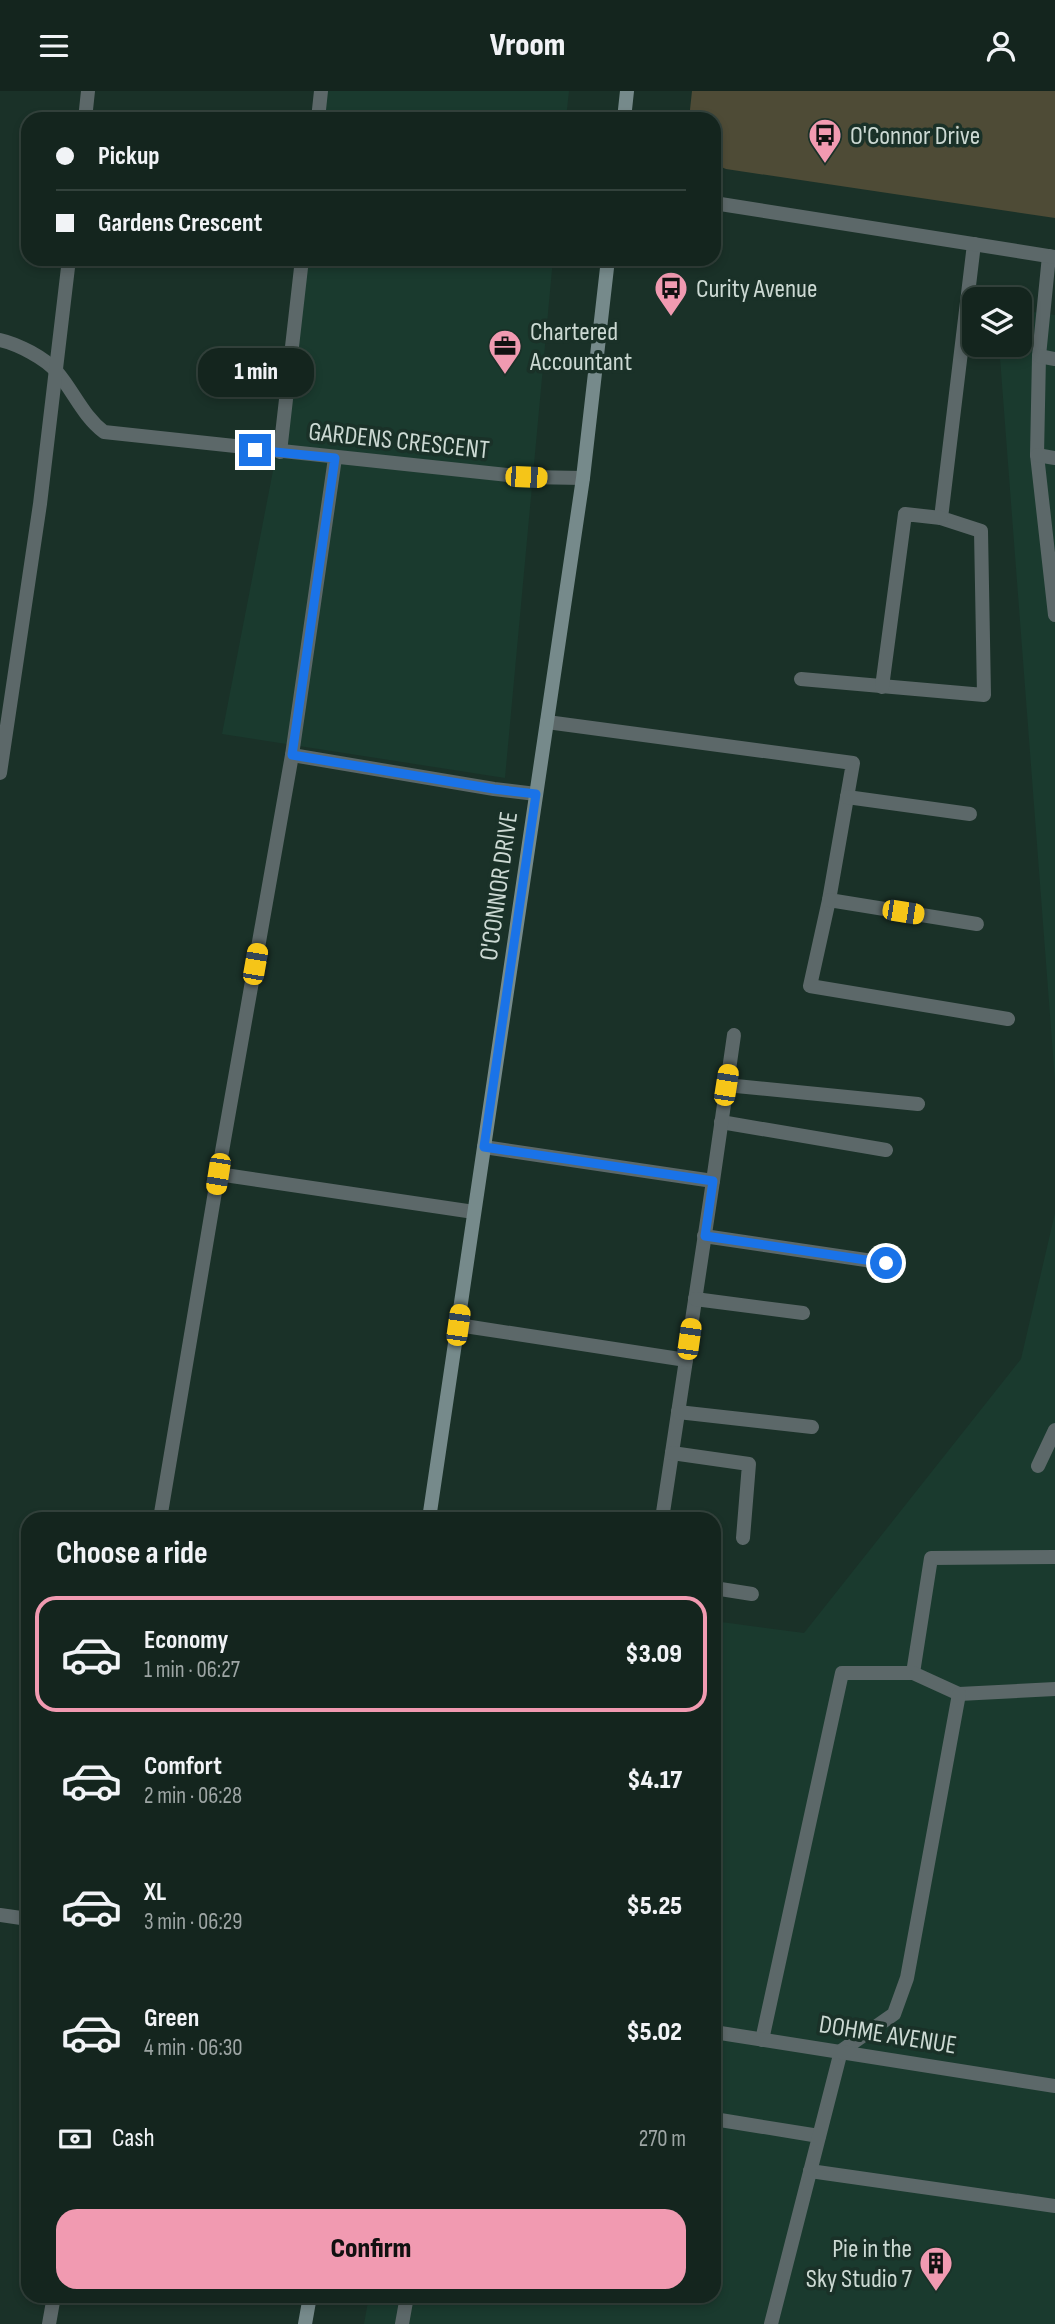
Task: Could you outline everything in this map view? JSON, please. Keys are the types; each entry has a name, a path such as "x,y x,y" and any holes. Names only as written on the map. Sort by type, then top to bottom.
{"main road":[{"path":"625,112 627,91"},
{"name":"O'CONNOR DRIVE","path":"430,1512 583,478 607,266"},
{"path":"305,2324 309,2303"}],"street":[{"path":"86,112 88,91"},
{"path":"319,112 321,91"},
{"path":"721,204 1052,256 1039,356 1037,455 1055,615"},
{"path":"941,518 974,244"},
{"path":"0,773 40,503 68,266"},
{"path":"280,452 301,266"},
{"name":"GARDENS CRESCENT","path":"0,340 17,344 56,370 91,423 104,432 526,477 583,478"},
{"path":"1039,356 1055,359"},
{"path":"1037,455 1055,458"},
{"path":"161,1512 292,755 335,458"},
{"path":"801,679 882,687 984,695 981,531 941,518 905,514 882,687"},
{"path":"547,722 853,763 829,900 810,986 1008,1019"},
{"path":"292,755 536,794"},
{"path":"847,797 970,814"},
{"path":"829,900 977,925"},
{"path":"663,1512 734,1035"},
{"path":"726,1085 918,1104"},
{"path":"721,1122 886,1150"},
{"path":"484,1147 713,1181"},
{"path":"218,1174 474,1212"},
{"path":"705,1236 886,1263"},
{"path":"695,1299 803,1313"},
{"path":"458,1325 686,1360"},
{"path":"678,1412 812,1427"},
{"path":"1038,1465 1055,1430"},
{"path":"672,1453 749,1464 743,1538"},
{"path":"913,1674 931,1558 1055,1557"},
{"path":"721,1589 752,1594"},
{"path":"762,2040 842,1672 913,1674 959,1694 1055,1689"},
{"path":"771,2324 841,2051 894,2014 907,1978 959,1694"},
{"path":"0,1915 21,1918"},
{"name":"DOHME AVENUE","path":"721,2033 1055,2086"},
{"path":"721,2120 819,2136"},
{"path":"810,2171 1055,2206"},
{"path":"49,2324 53,2303"},
{"path":"402,2324 406,2303"}],"shaded area":[{"path":"323,91 569,91 567,112 321,112"},
{"path":"692,91 1055,91 1055,218 726,169 721,167 721,112 690,112"},
{"path":"301,266 552,266 505,778 222,734 283,419"},
{"path":"1032,312 1055,315 1055,1081 1000,357 1032,357"},
{"path":"1055,1213 1055,2324 364,2324 368,2303 721,2303 721,1622 804,1633 1021,1359"}],"place":[{"name":"O'Connor Drive","path":"825,165"},
{"name":"Curity Avenue","path":"671,318"},
{"name":"Chartered Accountant","path":"505,376"},
{"name":"Pie in the Sky Studio 7","path":"936,2293"}],"route":[{"path":"255,450 335,458 292,755 536,794 484,1147 713,1181 705,1236 886,1263"}]}
